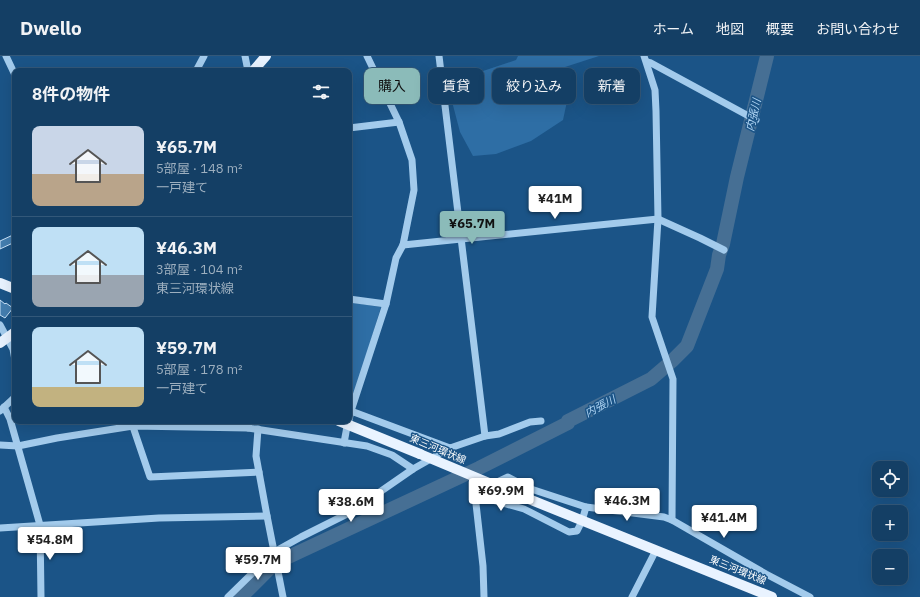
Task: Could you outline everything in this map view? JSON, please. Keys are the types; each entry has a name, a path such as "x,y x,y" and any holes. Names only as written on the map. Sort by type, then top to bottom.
{"main road":[{"path":"256,68 266,56"},
{"path":"0,283 12,288"},
{"name":"東三河環状線","path":"351,424 494,485 656,550 755,594 772,597"}],"street":[{"path":"6,56 12,69"},
{"path":"198,68 204,56"},
{"path":"245,56 247,68"},
{"path":"352,408 386,304 396,258 403,245 414,190 412,160 399,122 367,56"},
{"path":"439,56 485,436"},
{"path":"646,59 756,120"},
{"path":"646,59 655,90 658,219 652,317 673,379 672,520"},
{"path":"352,128 399,122"},
{"path":"403,245 658,219 724,250"},
{"path":"352,299 386,304"},
{"path":"0,325 12,347"},
{"path":"12,400 2,409 18,446 40,525 41,597"},
{"path":"352,411 450,448"},
{"path":"228,597 274,552 351,512 413,469 450,448 485,436 499,434 530,422 541,421"},
{"path":"0,445 18,446 127,424"},
{"path":"132,424 150,476 259,472"},
{"path":"248,424 258,429 366,446 392,455 413,469"},
{"path":"344,443 346,424"},
{"path":"258,429 256,456 283,597"},
{"path":"484,597 483,566 475,496 478,491 508,477 532,489 586,507 664,517 672,520 766,574 810,597"},
{"path":"475,496 524,509 569,532 577,531 586,507"},
{"path":"0,528 159,518 267,516"},
{"path":"632,597 656,550"}],"shaded area":[{"path":"518,56 599,56 565,68 492,68 516,60"},
{"path":"492,68 492,104 566,104 563,120 531,141 496,154 473,156 460,132 453,104 484,104 484,71"},
{"path":"352,302 381,307 352,402"}],"building":[{"path":"12,235 12,243 0,249 0,241"},
{"path":"0,300 12,307 12,309 5,318 0,315"}],"waterway":[{"name":"内張川","path":"241,597 270,568 282,560 479,468 568,423 568,421 651,379 687,346 717,269 737,177 767,56"}]}
